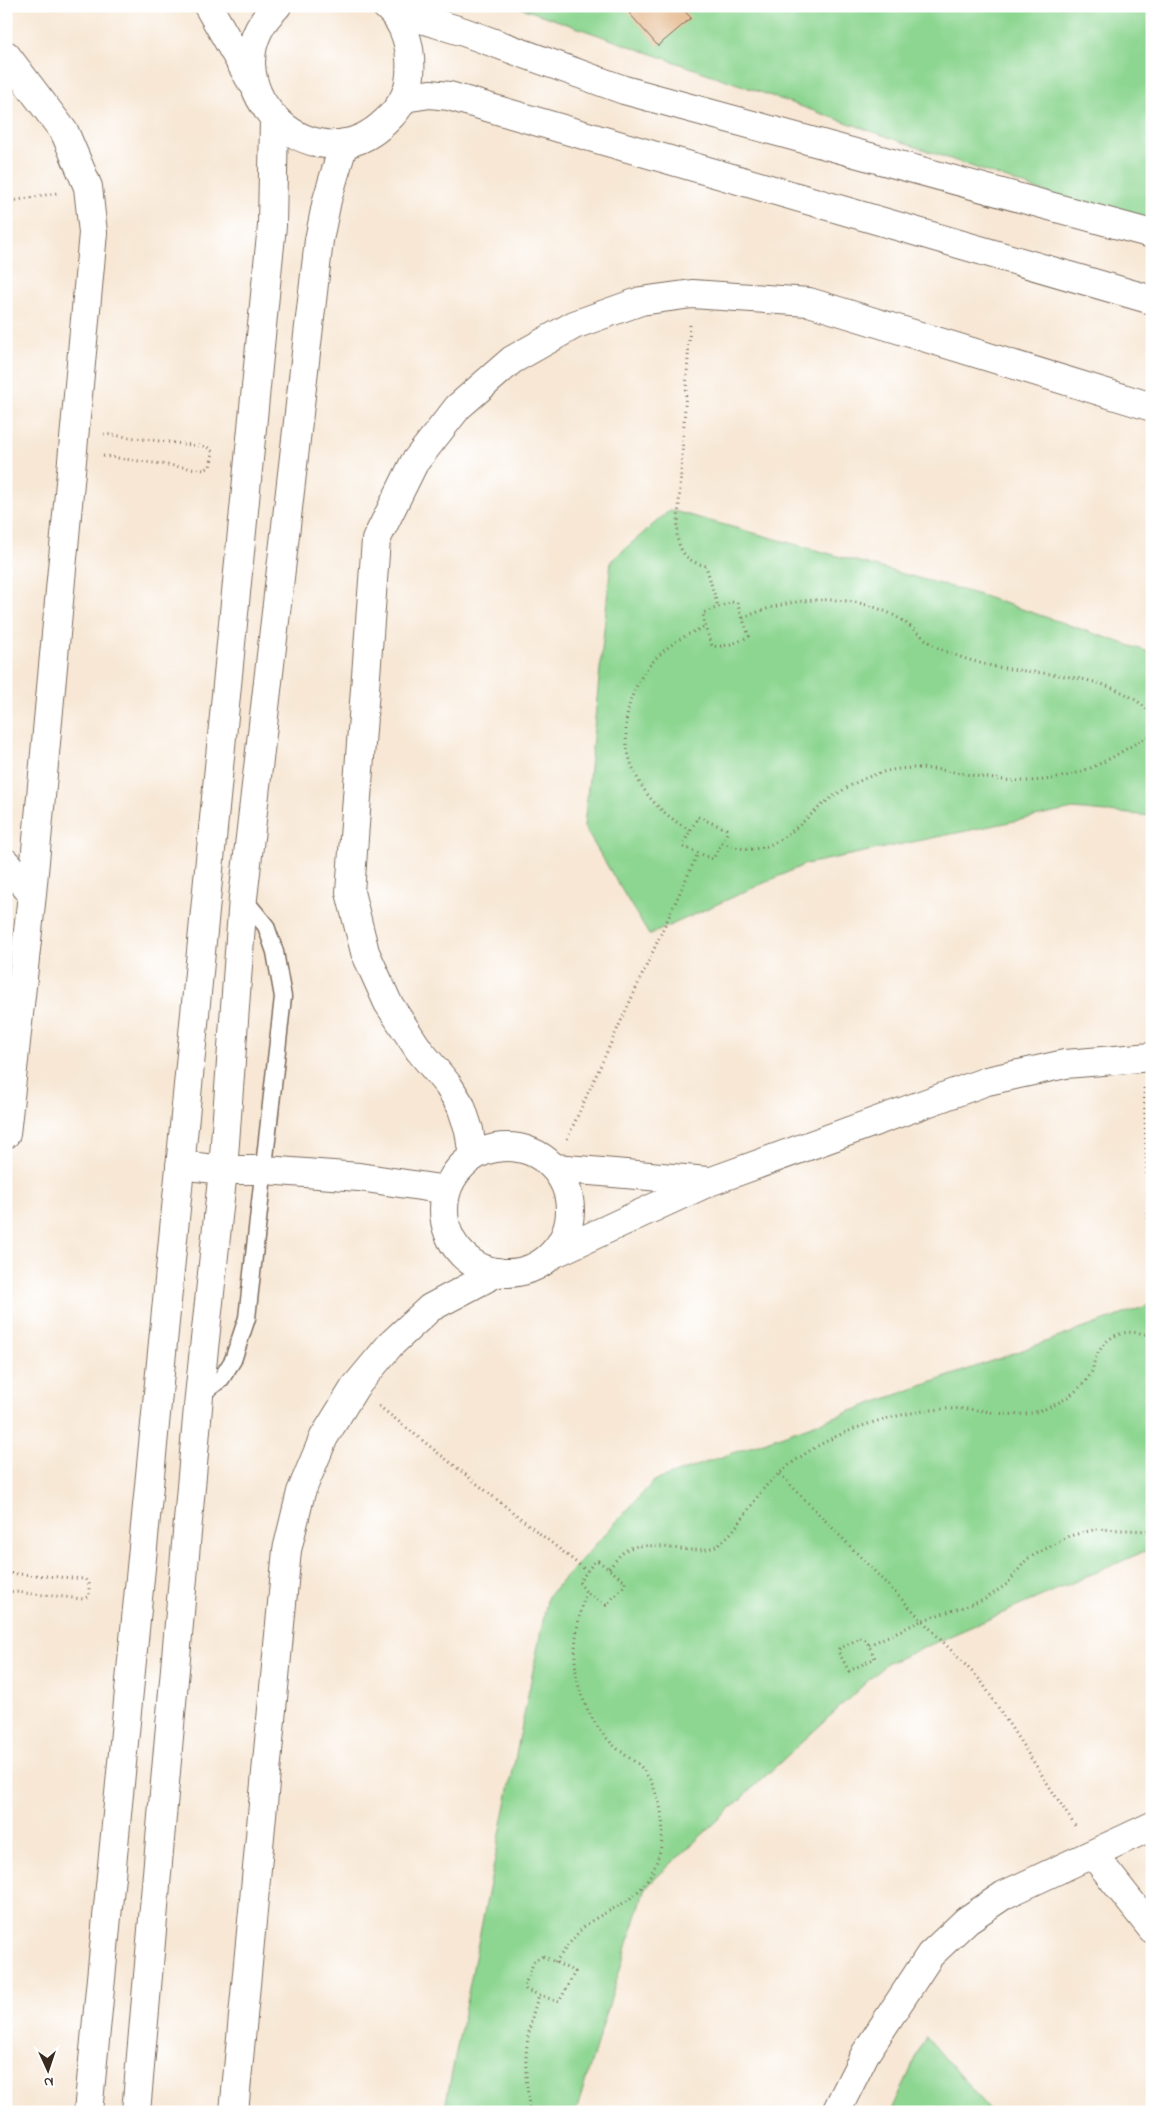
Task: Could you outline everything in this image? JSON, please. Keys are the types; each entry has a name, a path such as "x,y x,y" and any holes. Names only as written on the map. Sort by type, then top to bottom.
{"street":[{"path":"208,6 254,86 262,104 274,119 288,131 306,140 325,144 363,137 380,128 404,98 410,80 412,61 408,42 401,24 388,8"},
{"path":"254,86 251,67 253,48 259,30 269,14 277,6"},
{"path":"388,8 464,32 624,90 1152,234"},
{"path":"6,55 65,132 88,187 94,233 32,894 6,1134"},
{"path":"404,98 430,94 448,96 1152,300"},
{"path":"88,2112 272,226 274,119"},
{"path":"136,2112 199,1396 223,1170 242,898 320,240 327,200 344,142"},
{"path":"473,1157 469,1130 461,1106 448,1085 419,1050 388,1003 365,952 350,892 376,540 414,462 458,407 512,360 574,325 641,301 692,294 809,302 1152,407"},
{"path":"6,863 32,894"},
{"path":"551,1255 563,1240 569,1222 570,1203 566,1184 549,1163 527,1150 508,1147 490,1149 473,1157 462,1166 447,1190 446,1221 450,1236 458,1249 483,1268 498,1272 517,1271 536,1266 551,1255 709,1182 987,1080 1065,1064 1147,1057"},
{"path":"549,1163 709,1182"},
{"path":"180,1165 223,1170 265,1170 359,1177 447,1190"},
{"path":"234,2112 287,1550 301,1492 324,1437 355,1387 390,1345 430,1308 498,1272"},
{"path":"836,2112 865,2054 930,1955 967,1920 1004,1895 1152,1826"},
{"path":"1093,1854 1152,1929"}],"lane":[{"path":"199,1396 221,1379 232,1360 241,1340 249,1304 283,997 275,952 266,926 242,898"}],"path":[{"path":"6,202 88,187"},
{"path":"692,294 677,537 680,549 686,558 696,564 706,566 718,607"},
{"path":"74,441 208,447 212,452 213,462 210,467 204,470 74,441"},
{"path":"743,618 766,608 787,602 830,600 862,604 891,614 905,623 928,643 960,657 992,666 1102,684 1132,696 1152,714"},
{"path":"732,602 737,603 743,618 749,636 717,647 712,646 705,627 703,613 732,602"},
{"path":"690,830 673,821 658,809 636,778 630,761 626,724 632,696 644,670 671,644 687,634 705,627"},
{"path":"722,843 742,849 758,849 773,844 837,794 859,780 880,772 924,767 946,769 1005,780 1042,780 1075,774 1091,768 1134,743 1152,736"},
{"path":"702,818 726,829 722,843 713,859 684,847 690,830 694,820 702,818"},
{"path":"549,1163 572,1131 698,854"},
{"path":"609,1568 626,1550 643,1546 690,1550 711,1548 725,1539 751,1503 780,1474 826,1441 896,1417 922,1411 953,1409 1021,1415 1040,1411 1066,1398 1082,1384 1091,1373 1095,1358 1105,1341 1119,1332 1136,1330 1152,1336 1147,1057"},
{"path":"355,1387 587,1571"},
{"path":"780,1474 981,1681 1093,1854"},
{"path":"869,1645 922,1620 984,1600 1007,1584 1027,1559 1070,1536 1097,1529 1152,1531"},
{"path":"598,1561 625,1581 625,1585 606,1605 579,1586 579,1582 587,1571 594,1562 598,1561"},
{"path":"6,1572 84,1579 89,1584 90,1590 89,1596 83,1599 6,1591"},
{"path":"555,1962 585,1926 618,1908 645,1884 654,1869 660,1852 663,1834 662,1816 658,1799 641,1766 621,1752 604,1735 590,1715 581,1692 575,1669 574,1645 577,1620 586,1592"},
{"path":"860,1638 866,1640 869,1645 875,1658 874,1660 852,1670 847,1669 838,1653 839,1649 860,1638"},
{"path":"543,1956 555,1962 575,1972 559,2002 526,1990 524,1984 534,1961 543,1956"},
{"path":"528,2112 527,2046 531,2017 539,1995"}],"green space":[{"path":"516,6 1152,6 1152,230"},
{"path":"670,510 980,595 1152,653 1152,816 1073,809 806,864 649,935 584,827 611,561"},
{"path":"1152,1304 1152,1548 886,1664 645,1888 576,2112 444,2112 548,1596 654,1481"},
{"path":"926,2036 991,2112 891,2112"}],"building":[{"path":"623,6 680,6 691,18 658,46"}]}
